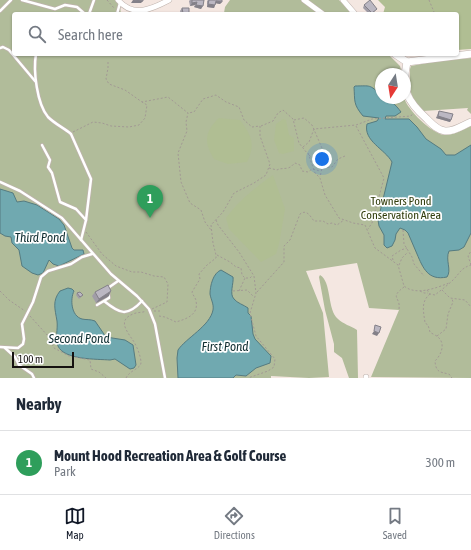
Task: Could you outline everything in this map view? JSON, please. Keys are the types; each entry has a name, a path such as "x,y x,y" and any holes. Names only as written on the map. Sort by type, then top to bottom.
{"street":[{"path":"119,1 131,9 142,10 152,8 169,0"},
{"path":"304,0 320,12"},
{"path":"343,0 353,12"},
{"path":"459,56 471,54"},
{"path":"398,56 407,62 455,56"},
{"path":"407,62 406,94 416,110 433,125 444,131 453,130 471,122"}],"lane":[{"path":"0,11 10,0"},
{"path":"22,0 55,9 65,5 77,7 83,12"},
{"path":"90,12 94,0"},
{"path":"117,12 119,1"},
{"path":"0,48 9,50 12,53"},
{"path":"14,56 36,81"},
{"path":"36,56 34,66 36,81 44,110 55,123 70,134 91,179 85,228 81,240"},
{"path":"42,145 50,160 48,167 52,173 60,202 76,209 86,220"},
{"path":"0,182 20,191 62,218 92,254 118,281 142,301 150,310 155,324 165,378"},
{"path":"0,347 18,348 23,344 24,339 21,327 23,320 33,302 39,279 44,273 71,264 86,255 92,254"},
{"path":"97,305 109,298 109,287 118,281"},
{"path":"104,301 118,311 124,313 132,311 142,301"},
{"path":"4,348 15,357 19,364 32,374 34,378"}],"path":[{"path":"107,0 116,12"},
{"path":"429,0 433,6 434,12"},
{"path":"70,134 93,122 111,126 129,127 139,125 145,118 147,105 125,90 109,84 106,79 108,62"},
{"path":"142,102 168,97 188,113 194,112 203,99 216,95 226,102 239,107 244,120 252,127 260,126 273,121 278,113 283,110 293,119 299,143 322,168"},
{"path":"188,113 186,122 187,131 178,153 181,182 190,203 201,210 205,222 211,230"},
{"path":"314,129 356,126 372,119 411,116"},
{"path":"293,119 296,120 304,118 312,125 314,129 325,155 320,178"},
{"path":"159,316 176,322 193,315 196,311 196,302 192,292 200,279 199,274 216,258 211,224 223,212 234,193 266,175 269,168 270,164 260,136 260,126"},
{"path":"356,126 384,178 372,222 367,229"},
{"path":"302,147 309,142 314,129"},
{"path":"308,153 314,170 320,178 325,195 339,218 365,224 378,252 398,266 404,287 408,289 427,290 449,283"},
{"path":"322,168 332,167 338,159 345,156"},
{"path":"269,168 277,170 279,168 291,167 295,163 300,165 302,171 308,172 312,169 321,171"},
{"path":"248,378 268,371 274,367 275,359 256,336 250,313 256,293 284,262 284,246 290,240 300,214 302,212 310,214 314,221 323,220 327,224 332,223 335,225 344,220"},
{"path":"216,219 218,225 239,252 253,276 256,293"},
{"path":"85,228 88,235 102,254 116,266 132,272 141,272 164,277 168,284 167,302 150,310 133,314 125,322 125,329 134,342 141,362 139,366 130,372 126,378"},
{"path":"403,230 404,244 409,251 414,264 424,276"},
{"path":"394,262 392,256 401,250 407,249"},
{"path":"398,266 402,258 409,251"},
{"path":"452,378 449,374 442,374 439,372 436,367 435,361 440,354 442,346 438,337 430,332 428,325 425,323 423,306 425,298 430,294 435,295 454,280 460,271 465,267 471,266 468,256 471,251"},
{"path":"216,255 236,267 241,268 242,275 245,278"},
{"path":"245,278 250,278 253,276"},
{"path":"239,291 245,278"},
{"path":"443,285 442,289 448,298 465,300 471,307"},
{"path":"399,309 395,297 404,287"},
{"path":"233,291 247,290 254,298"},
{"path":"420,290 424,293 429,292"},
{"path":"427,290 430,294"},
{"path":"0,291 27,314 48,336 54,348 69,356 90,360 91,369 99,372 106,378"},
{"path":"436,336 446,329 448,314 453,302 452,299"},
{"path":"153,312 160,311"}],"green space":[{"name":"Towners Pond Conservation Area","path":"0,0 119,0 121,12 12,12 12,56 390,56 400,68 375,68 375,104 407,104 427,126 444,135 462,131 471,126 471,378 371,377 399,310 369,308 357,263 306,271 323,313 329,377 309,378 271,376 271,378 0,378"},
{"path":"230,0 339,0 350,12 224,12 225,7"},
{"path":"378,0 471,0 471,49 459,50 459,12 384,12 385,7"},
{"path":"471,58 471,114 467,110 468,108 423,111 418,106 411,92 411,66 437,61"},
{"path":"219,118 240,120 244,125 252,145 247,162 228,164 214,159 208,148 207,138 210,128"},
{"path":"283,119 286,120 289,135 294,138 294,151 283,154 279,153 274,140 276,124"},
{"path":"273,175 285,209 276,254 261,262 229,229 226,218 242,200"},
{"path":"320,275 326,284 332,309 335,315 342,322 357,330 358,378 349,378 342,358 334,352 334,344 325,310 319,277"}],"water":[{"path":"354,87 372,87 375,90 375,104 394,104 401,112 395,116 386,116 385,119 409,119 426,139 441,149 446,155 455,155 471,145 471,233 464,247 459,250 449,251 449,271 447,277 435,277 427,272 408,233 405,230 400,228 396,234 392,246 387,248 384,245 384,235 379,226 378,220 392,162 368,135 367,124 377,121 379,118 363,116 355,102"},
{"name":"Third Pond","path":"0,189 13,193 17,202 24,201 37,205 59,219 64,225 72,248 74,250 83,250 84,254 59,266 53,264 49,260 43,273 38,275 22,266 19,250 12,243 11,237 0,233"},
{"name":"First Pond","path":"221,270 233,277 233,297 237,302 248,308 255,339 271,356 270,363 256,368 246,376 236,375 233,378 178,378 178,350 186,341 203,327 211,316 213,304 210,294 211,284 216,274"},
{"name":"Second Pond","path":"68,288 74,291 72,307 78,317 95,321 106,337 125,340 133,345 136,365 134,368 130,369 115,359 81,358 61,351 57,340 55,302 60,291"}],"building":[{"path":"192,0 204,0 203,6 196,5 197,2 192,3"},
{"path":"209,0 222,0 222,2 216,1 215,5 208,4"},
{"path":"370,0 377,9 371,12 364,5"},
{"path":"182,8 189,8 189,12 183,12"},
{"path":"439,111 453,114 451,120 438,116"},
{"path":"108,285 111,291 99,299 95,292"},
{"path":"80,292 83,295 80,297 77,293"},
{"path":"375,325 381,327 379,333 374,331"}],"place":[{"name":"Mount Hood Recreation Area & Golf Course","path":"150,218"}]}
